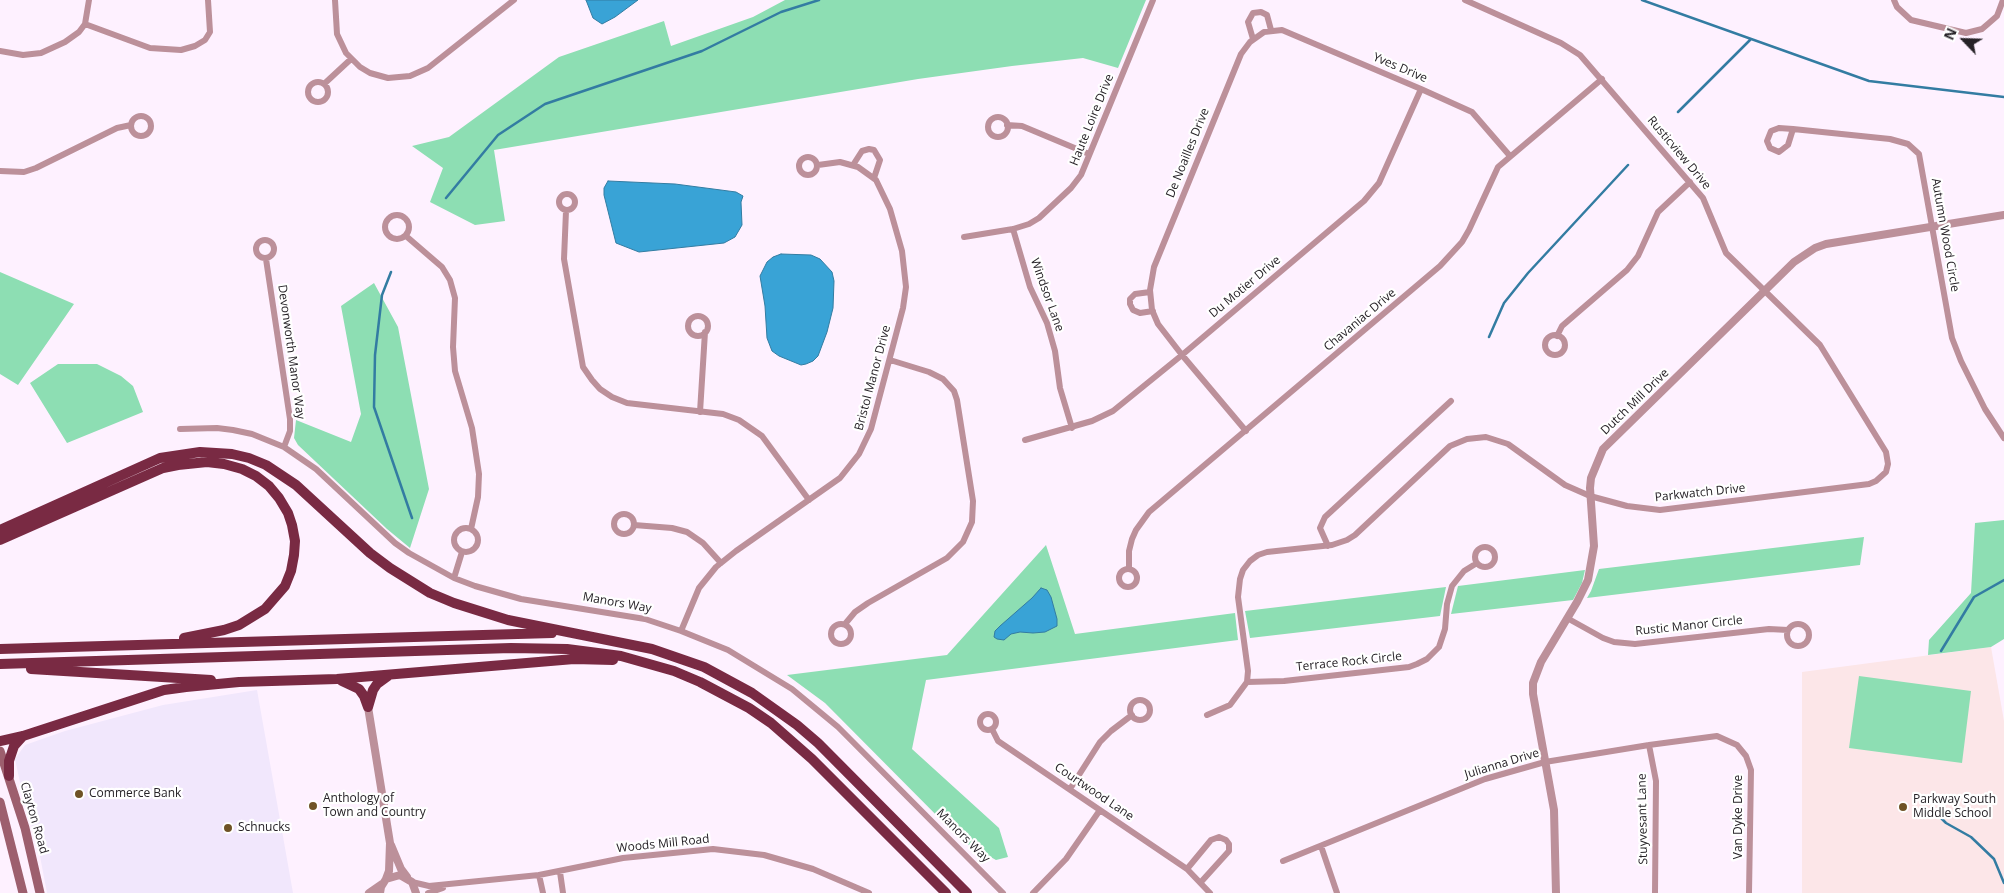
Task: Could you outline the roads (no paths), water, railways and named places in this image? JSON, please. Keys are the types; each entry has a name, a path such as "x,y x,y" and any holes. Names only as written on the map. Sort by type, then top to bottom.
{"highway":[{"path":"0,530 160,458 200,452 232,454 249,458 282,474 296,484 370,553 396,573 430,593 486,614 652,649 687,660 729,680 775,708 818,743 967,893"},
{"path":"0,540 148,474 171,466 192,463 224,464 242,469 256,476 279,498 288,513 292,525 295,541 294,555 291,571 285,586 265,609 239,625 206,634 148,644"},
{"path":"0,649 503,634 560,633 598,637"},
{"path":"0,666 530,648 594,651 649,663 700,682 771,723 819,765 946,893"},
{"path":"0,741 23,736 164,690 238,682 338,679 390,675 574,658 649,663"},
{"path":"0,666 238,682"},
{"path":"368,707 373,690 377,684 390,675"},
{"path":"338,679 359,689 368,707"},
{"path":"9,776 9,761 14,746 23,736"}],"main road":[{"name":"Clayton Road","path":"0,752 26,834 40,893"},
{"path":"0,802 23,893"}],"street":[{"path":"0,51 23,55 42,53 74,36 85,24 89,0"},
{"path":"85,24 150,48 181,50 195,46 205,40 210,32 208,0"},
{"path":"335,0 337,34 341,45 351,59 360,67 381,77 388,78 420,72 428,68 514,0"},
{"name":"Haute Loire Drive","path":"964,237 1013,229 1039,218 1061,199 1081,175 1153,0"},
{"name":"Rusticview Drive","path":"1465,0 1570,48 1580,55 1602,79 1703,198 1726,253 1766,290 1827,354 1886,452 1888,464 1886,472"},
{"path":"1896,3 1911,20 1954,31 1974,32 1982,29 1997,16 2002,0"},
{"path":"1253,39 1248,22 1253,13 1261,12 1267,15 1268,31"},
{"name":"Yves Drive","path":"1268,31 1282,30 1472,112 1510,156"},
{"name":"De Noailles Drive","path":"1246,431 1158,324 1153,312 1150,292 1154,267 1241,54 1253,39 1268,31"},
{"path":"324,84 351,59"},
{"name":"Chavaniac Drive","path":"1129,570 1129,551 1132,539 1149,512 1452,254 1470,230 1498,167 1602,79"},
{"name":"Du Motier Drive","path":"1025,440 1072,428 1109,414 1182,355 1374,191 1384,174 1421,89"},
{"path":"1007,124 1022,126 1089,154"},
{"path":"0,171 24,172 36,168 116,128 131,125"},
{"name":"Autumn Wood Circle","path":"1793,129 1788,146 1782,151 1773,150 1768,145 1767,137 1771,131 1779,128 1793,129 1890,139 1908,144 1920,154 1952,338 1961,361 1985,409 2004,438"},
{"path":"853,165 862,152 869,149 874,150 877,152 880,160 874,178"},
{"name":"Bristol Manor Drive","path":"681,630 699,588 721,563 840,478 864,446 871,429 903,308 906,287 905,268 890,209 882,190 874,178 853,165 840,162 818,165"},
{"path":"1557,336 1562,326 1627,270 1638,256 1658,212 1690,182"},
{"path":"566,211 564,259 583,367 592,380 600,389 612,397 627,403 722,414 739,420 762,436 809,500"},
{"name":"Dutch Mill Drive","path":"1556,893 1554,810 1533,694 1533,683 1541,662 1588,580 1594,546 1590,496 1591,478 1603,449 1794,262 1815,248 1826,244 1934,228 2004,215"},
{"name":"Windsor Lane","path":"1013,229 1030,287 1050,332 1055,351 1060,388 1072,428"},
{"path":"406,236 442,267 450,280 455,298 453,348 455,371 472,428 479,474 478,497 470,529"},
{"name":"Devonworth Manor Way","path":"266,258 290,419 290,431 284,447"},
{"path":"1150,292 1135,294 1130,299 1130,304 1132,310 1140,313 1153,312"},
{"path":"700,412 706,332"},
{"path":"845,624 855,612 868,603 947,558 963,542 972,522 973,501 954,391 943,379 929,372 890,360"},
{"path":"1328,546 1320,528 1325,517 1451,401"},
{"name":"Manors Way","path":"180,430 217,428 232,430 252,434 284,447 316,469 395,543 454,578 508,596 634,616 681,630 728,650 773,676 805,698 838,727 1004,893"},
{"name":"Parkwatch Drive","path":"1247,682 1248,671 1238,597 1243,570 1250,561 1258,555 1267,552 1328,546 1347,540 1355,535 1450,446 1467,438 1486,437 1508,444 1565,484 1590,496 1627,506 1660,510 1673,510 1869,484 1876,481 1886,472"},
{"path":"634,525 672,528 687,532 703,543 721,563"},
{"path":"462,529 470,529 477,535 478,544 474,550 462,552 454,544 455,535 462,529"},
{"path":"454,578 462,552"},
{"name":"Terrace Rock Circle","path":"1247,682 1293,680 1409,667 1427,659 1439,647 1445,629 1446,604 1452,586 1464,571 1477,563"},
{"name":"Rustic Manor Circle","path":"1567,618 1603,638 1614,642 1636,644 1769,629 1788,630"},
{"path":"1207,715 1230,705 1247,682"},
{"path":"368,707 390,843 390,871 380,893"},
{"path":"1070,789 1100,742 1132,715"},
{"name":"Courtwood Lane","path":"992,729 998,741 1187,869 1202,882 1210,893"},
{"name":"Julianna Drive","path":"1283,861 1485,778 1545,762 1716,736 1737,745"},
{"name":"Stuyvesant Lane","path":"1649,745 1656,781 1655,893"},
{"name":"Van Dyke Drive","path":"1737,745 1746,756 1751,770 1750,893"},
{"path":"1033,893 1066,859 1100,810"},
{"path":"1187,869 1211,840 1219,837 1226,840 1229,844 1229,851 1202,882"},
{"path":"390,843 401,869 411,881 416,893"},
{"path":"1321,846 1337,893"},
{"name":"Woods Mill Road","path":"411,881 429,886 454,884 560,872 623,858 718,849 764,855 796,864 813,869 869,893"},
{"path":"560,872 563,893"},
{"path":"369,893 385,881 400,875 411,881"},
{"path":"539,875 543,893"},
{"name":"Woods Mill Road","path":"428,893 454,884"}],"water":[{"path":"586,0 638,0 602,24 593,18"},
{"path":"608,181 675,184 736,192 743,196 741,202 742,225 735,237 724,243 639,252 616,243 604,195 604,188"},
{"path":"781,254 811,255 820,259 832,272 834,281 833,308 827,332 818,356 806,364 801,365 779,356 772,351 767,338 765,306 760,276 767,262"},
{"path":"1041,588 1047,590 1051,597 1057,626 1045,632 1011,634 1004,640 994,637 995,631"}],"waterway":[{"path":"446,198 498,135 545,104 702,51 781,12 819,0"},
{"path":"1642,0 1869,81 2004,97"},
{"path":"1678,112 1751,39"},
{"path":"1489,337 1504,303 1528,273 1628,165"},
{"path":"391,272 382,295 375,355 374,407 412,518"},
{"path":"1941,651 1974,597 2004,580"},
{"path":"1922,808 1936,813 1946,823 1971,837 1994,859 2004,883"}],"place":[{"name":"Commerce Bank","path":"79,794"},
{"name":"Anthology of Town and Country","path":"313,806"},
{"name":"Parkway South Middle School","path":"1903,807"},
{"name":"Schnucks","path":"228,828"}]}
